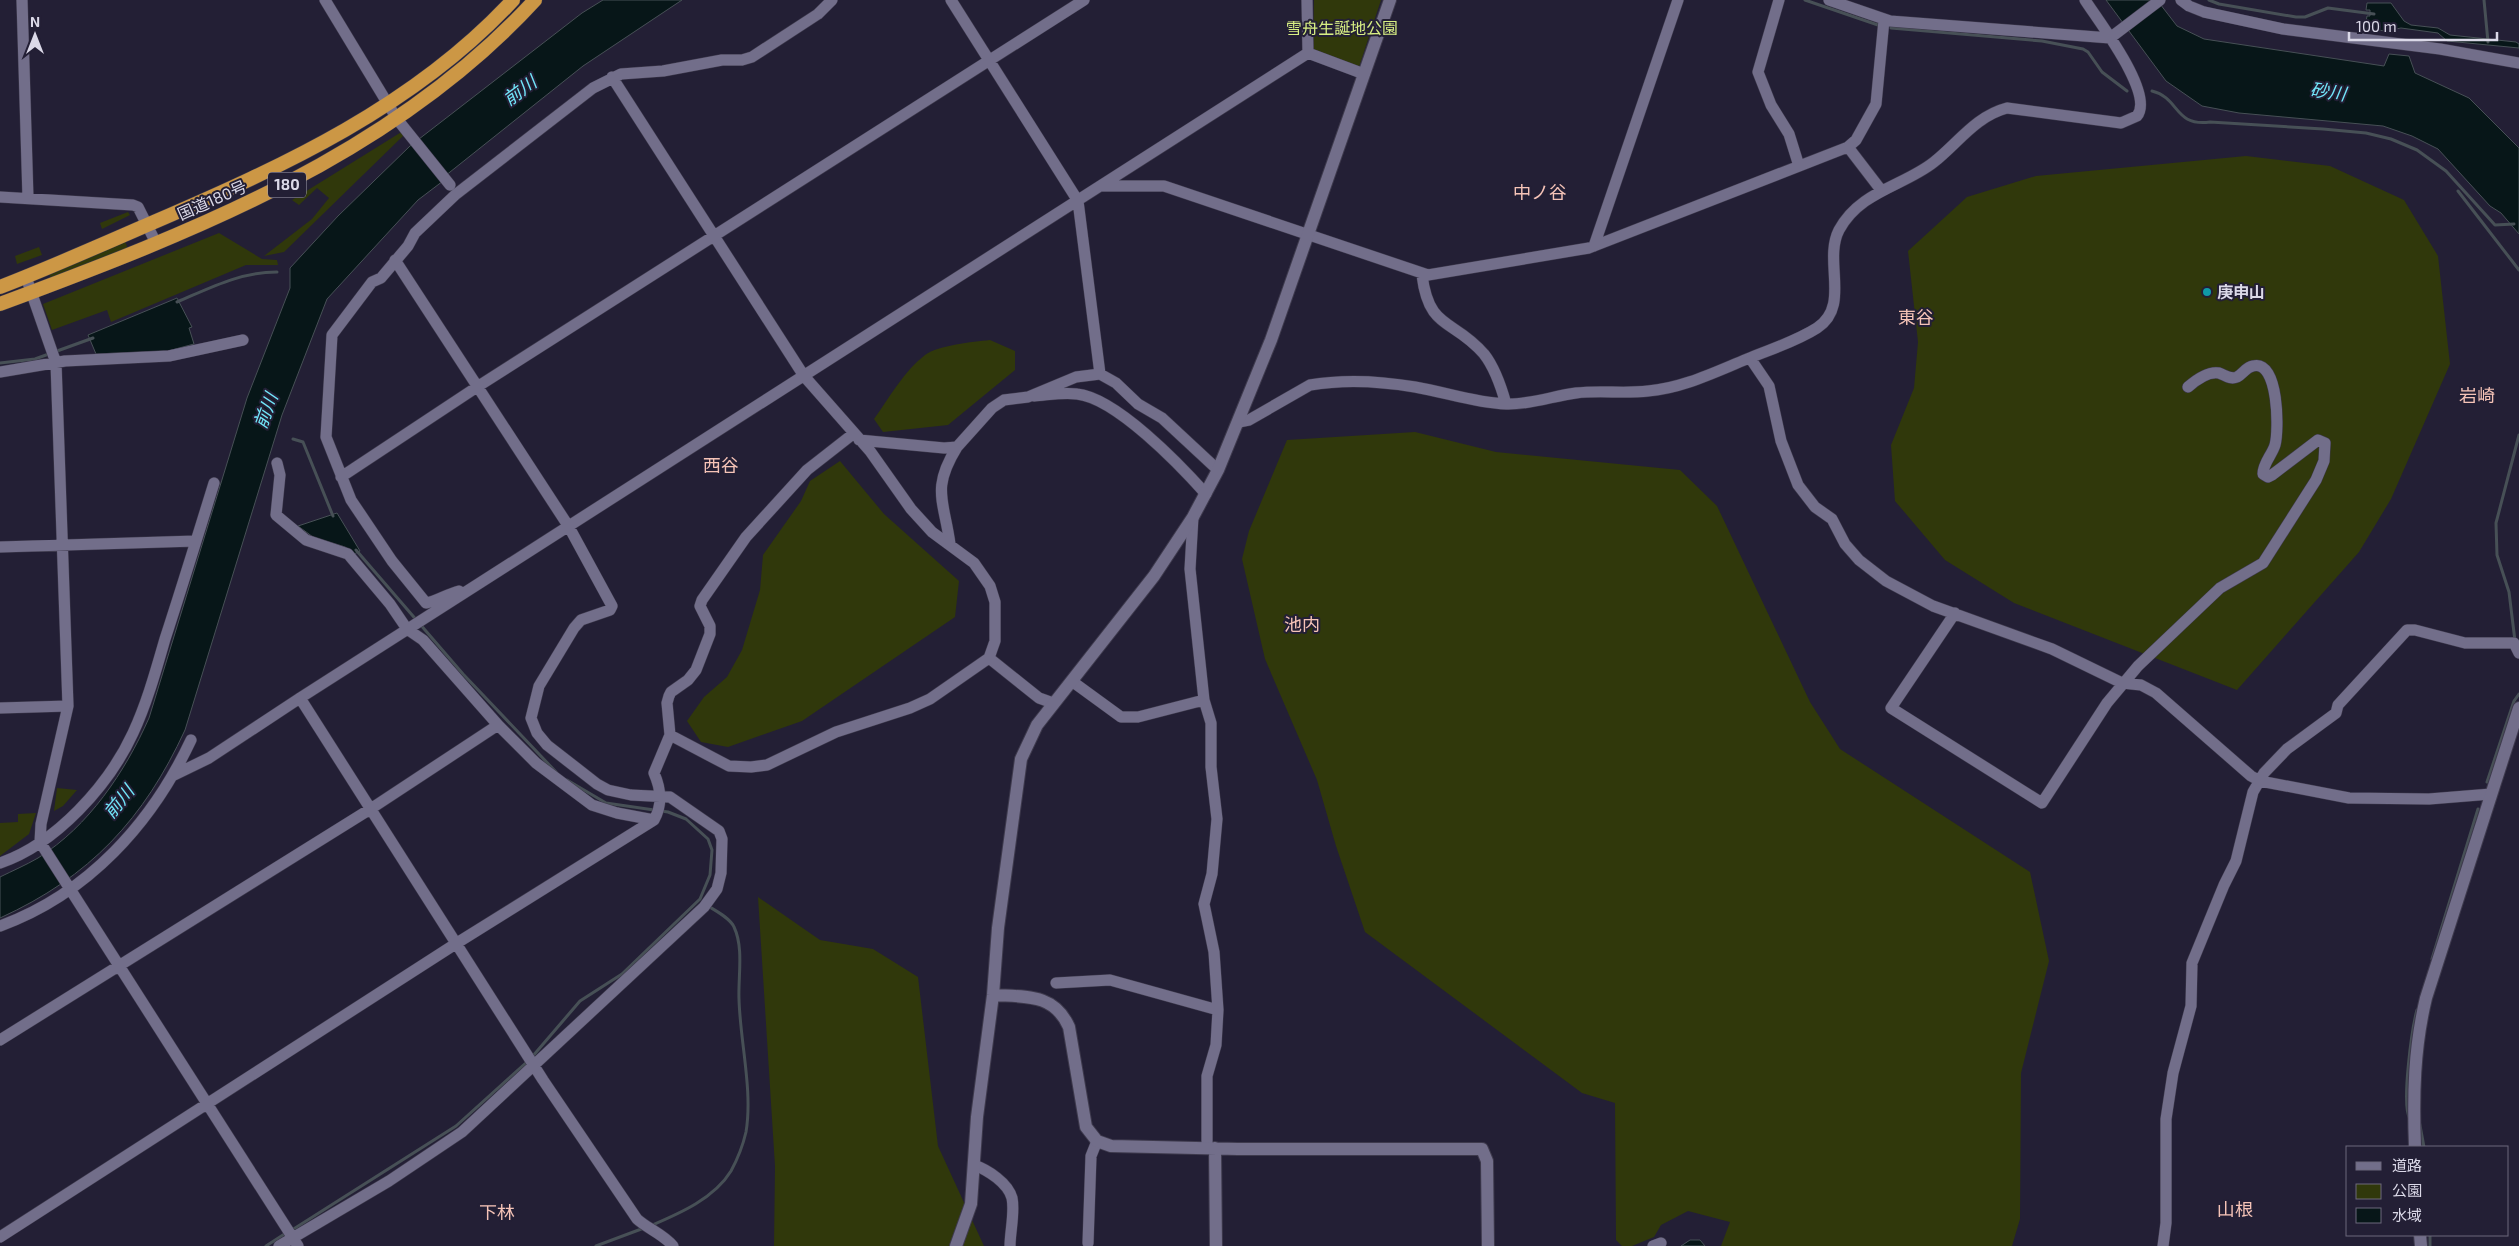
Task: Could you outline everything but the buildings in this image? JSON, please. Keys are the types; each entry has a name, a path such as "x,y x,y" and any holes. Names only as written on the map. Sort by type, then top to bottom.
{"highway":[{"name":"国道180号","path":"0,287 251,180 344,133 388,106 420,82 497,17 512,0"},
{"name":"国道180号","path":"0,304 108,264 259,198 306,175 427,98 508,29 535,0"}],"street":[{"path":"22,0 28,198"},
{"path":"325,0 396,119 449,184"},
{"path":"462,594 459,591 445,594 432,602 426,603 392,561 350,500 326,431 332,335 372,282 381,278 408,246 414,233 455,195 549,121 612,78 752,57 818,14 832,0"},
{"path":"951,0 1078,201 1100,374"},
{"path":"341,477 478,386 714,238 1084,0"},
{"path":"1308,0 1308,53"},
{"path":"956,1246 971,1204 977,1117 992,994 997,934 1021,759 1037,725 1154,576 1193,517 1218,470 1239,422 1308,234 1390,0"},
{"path":"1594,246 1678,0"},
{"path":"1779,0 1758,72 1770,105 1789,134 1799,166"},
{"path":"1829,0 1884,20 2112,36 2160,0"},
{"path":"1239,422 1249,420 1310,385 1321,383 1370,381 1506,404 1578,393 1646,392 1677,387 1818,328 1825,321 1835,304 1834,256 1839,231 1849,217 1882,190 1924,169 1970,128 1996,111 2021,108 2121,123 2132,119 2141,112 2139,90 2112,36 2085,0"},
{"path":"2181,0 2189,6 2204,12 2283,28 2440,49 2519,64"},
{"path":"1100,186 1164,186 1308,234 1422,275 1594,246 1848,147 1856,140 1876,104 1884,20"},
{"path":"1308,53 1364,74"},
{"path":"174,775 209,758 1308,53"},
{"path":"612,78 804,376 870,451 911,509 932,532 974,563 990,586 995,602 995,641 989,658 930,699 901,712 836,732 767,765 752,767 729,766 670,735"},
{"path":"1848,147 1882,190"},
{"path":"0,197 133,205 138,207 156,243"},
{"path":"395,260 569,526 612,606 610,610 581,620 574,628 539,686 531,718 537,733 547,745 597,784 608,790 631,795 658,809"},
{"path":"1422,275 1424,292 1430,309 1438,319 1467,338 1484,355 1500,384 1506,404"},
{"path":"26,277 55,356 68,706 41,824 42,844 291,1236"},
{"path":"0,372 55,356 169,356 243,340"},
{"path":"1750,358 1769,386 1785,455 1798,485 1820,512 1832,519 1845,544 1859,560 1886,580 1913,596 2052,648 2122,683 2141,685 2156,693 2251,776 2260,781 2348,798 2429,799 2490,794"},
{"path":"1955,613 1891,708 2042,804 2122,683 2188,615 2220,588 2263,563 2316,480 2324,461 2325,443 2318,440 2272,475 2268,477 2263,474 2275,445 2274,383 2271,375 2259,366 2252,366 2237,377 2224,376 2218,373 2208,374 2197,379 2188,387"},
{"path":"1028,397 1076,377 1100,374 1116,383 1138,404 1162,418 1218,470"},
{"path":"950,544 941,495 945,466 957,447 992,408 1004,400 1077,394 1092,398 1152,439 1206,494"},
{"path":"658,809 661,789 654,773 670,735 667,703 669,696 671,692 688,680 696,670 710,634 710,626 700,606 702,600 752,530 807,470 856,437 944,448 957,447"},
{"path":"278,463 280,475 276,515 306,540 348,554 390,604 414,625 423,640 498,725 536,763 592,805 617,813 658,809"},
{"path":"0,863 42,844 63,826 107,776 133,733 153,680 214,482"},
{"path":"1193,517 1190,569 1204,700 1211,723 1211,767 1218,819 1212,874 1204,904 1214,952 1218,1010 1216,1045 1207,1076 1216,1246"},
{"path":"0,547 196,540"},
{"path":"2163,1246 2166,1228 2166,1119 2173,1073 2191,1006 2192,963 2224,884 2236,861 2253,792 2264,773 2287,749 2336,713 2338,706 2407,630 2415,630 2465,643 2514,643 2519,653"},
{"path":"989,658 1039,698 1053,703"},
{"path":"1072,682 1121,717 1138,717 1204,700"},
{"path":"300,698 372,808 531,1061 637,1218 645,1227 665,1237 673,1246"},
{"path":"0,708 68,706"},
{"path":"2416,1146 2414,1091 2419,1028 2426,998 2519,708"},
{"path":"0,1040 372,808 498,725"},
{"path":"0,926 17,919 101,867 129,839 174,775 190,740"},
{"path":"0,1237 207,1102 457,943 658,809 670,796 719,831 722,839 721,872 717,889 706,904 531,1061 462,1132 389,1181 291,1236 279,1246"},
{"path":"1056,983 1110,980 1218,1010"},
{"path":"992,994 1045,1000 1063,1014 1069,1027 1082,1113 1086,1127 1097,1141 1123,1148 1482,1149 1488,1161 1488,1246"},
{"path":"1088,1243 1091,1156 1097,1141"},
{"path":"974,1165 982,1168 1005,1186 1012,1198 1010,1246"}],"green space":[{"name":"雪舟生誕地公園","path":"1314,0 1381,0 1359,67 1313,49"},
{"path":"403,131 403,136 284,252 264,256 312,219 329,198 317,188 299,205 292,200"},
{"path":"2246,156 2330,166 2404,200 2438,256 2450,364 2391,499 2359,552 2237,690 2014,603 1945,560 1895,501 1891,445 1914,388 1918,342 1908,251 1967,197 2036,176"},
{"path":"128,212 130,215 102,229 100,223"},
{"path":"219,233 262,259 277,260 278,265 246,265 111,322 107,310 52,330 43,304"},
{"path":"125,241 128,249 51,278 49,274"},
{"path":"39,247 42,255 17,264 15,256"},
{"path":"990,340 1015,351 1015,370 948,425 883,432 874,419 897,385 917,361 931,352 956,344"},
{"path":"1415,432 1496,452 1680,470 1717,506 1810,702 1840,749 2030,872 2049,961 2021,1073 2020,1219 2012,1246 1721,1246 1730,1222 1688,1211 1661,1225 1654,1237 1632,1246 1622,1246 1616,1240 1615,1103 1582,1093 1365,932 1336,846 1317,780 1265,659 1242,559 1249,531 1287,440"},
{"path":"840,461 884,514 959,581 955,617 802,721 728,747 701,742 687,721 704,697 727,677 742,650 760,590 763,555 801,501 810,481"},
{"path":"57,788 77,790 63,806 54,811"},
{"path":"36,813 29,834 0,856 0,823 18,822 18,814"},
{"path":"758,897 820,940 873,949 918,977 938,1146 984,1246 774,1246 775,1166"}],"water":[{"name":"前川","path":"603,0 682,0 583,66 445,176 443,181 418,200 327,299 282,415 185,730 169,762 132,818 111,842 61,884 32,902 0,918 0,877 38,858 56,845 89,814 117,778 149,718 247,398 290,288 290,268 338,216 410,146 582,13"},
{"name":"砂川","path":"2106,0 2157,0 2177,26 2204,39 2384,66 2389,54 2409,56 2415,73 2469,98 2519,148 2519,234 2501,213 2490,206 2438,149 2412,136 2383,126 2239,113 2202,106 2166,81"},
{"path":"2367,3 2391,3 2404,21 2411,25 2438,28 2450,35 2516,42 2519,44 2519,48 2447,41 2438,33 2401,28 2385,31 2365,28 2367,16 2370,16 2370,10 2366,10"},
{"path":"177,298 192,327 189,328 194,344 168,351 96,354 88,335"},
{"path":"337,513 360,551 354,554 345,547 313,537 298,526"},
{"path":"1690,1240 1700,1240 1705,1246 1681,1246"}],"waterway":[{"path":"1805,0 1878,25"},
{"path":"2209,0 2219,4 2296,17 2305,17 2328,8 2374,14"},
{"path":"2484,0 2488,42"},
{"path":"1891,28 2042,41 2083,49 2088,52 2102,72 2127,91"},
{"path":"2152,91 2168,100 2183,116 2198,122 2323,129 2366,133 2391,139 2417,150 2446,171 2495,225 2514,224"},
{"path":"2458,191 2519,270"},
{"path":"177,302 213,286 238,278 277,272"},
{"path":"0,363 35,359 93,338"},
{"path":"2515,641 2509,592 2497,555 2496,523 2519,435"},
{"path":"293,439 303,442 333,516"},
{"path":"356,550 463,674 556,772"},
{"path":"2487,782 2514,701 2519,694"},
{"path":"532,1057 580,1001 622,974 700,899 710,875 712,850 708,839 686,819 668,812 606,803 567,780"},
{"path":"2432,959 2478,809"},
{"path":"650,1226 695,1205 715,1190 731,1171 740,1152 746,1132 748,1100 740,1015 739,944 732,924 708,906"},
{"path":"2410,1119 2407,1084 2410,1049 2417,1010"},
{"path":"292,1230 456,1126 528,1061"},
{"path":"2419,1120 2424,1146"},
{"path":"596,1246 644,1228"},
{"path":"266,1246 286,1233"},
{"path":"2430,1236 2430,1246"}],"place":[{"name":"庚申山","path":"2207,292"}],"district":[{"name":"中ノ谷","path":"1540,193"},
{"name":"東谷","path":"1916,318"},
{"name":"岩崎","path":"2477,396"},
{"name":"西谷","path":"721,466"},
{"name":"池内","path":"1302,625"},
{"name":"山根","path":"2235,1210"},
{"name":"下林","path":"497,1213"}]}
